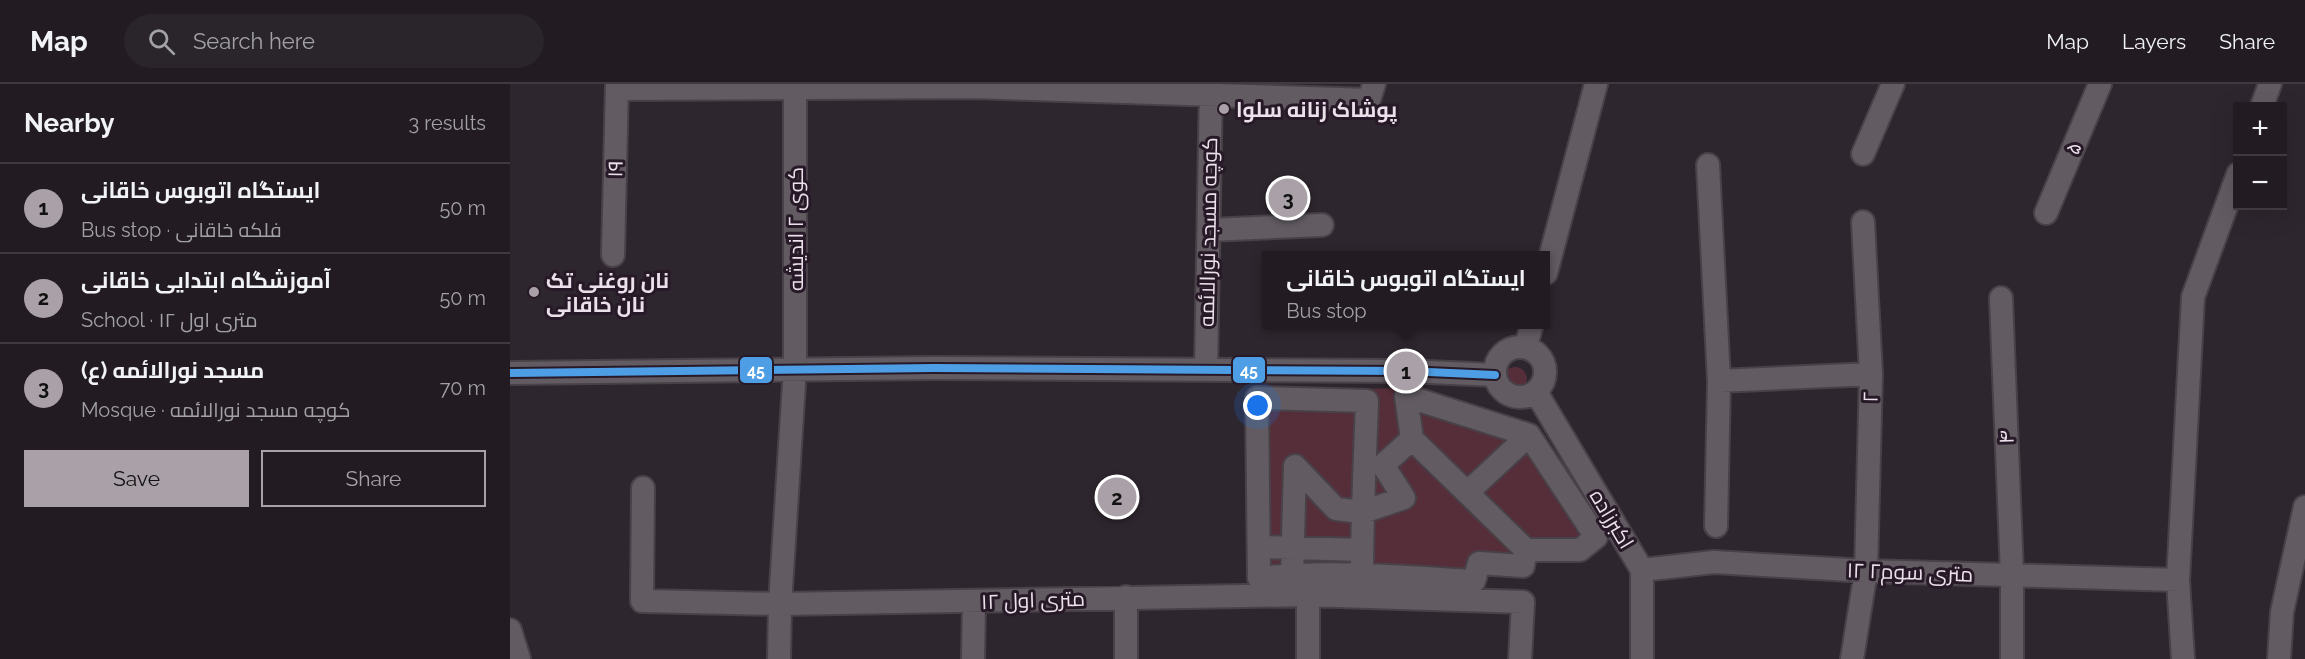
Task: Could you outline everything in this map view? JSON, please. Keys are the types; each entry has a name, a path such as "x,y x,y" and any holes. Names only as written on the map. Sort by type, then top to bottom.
{"street":[{"path":"617,86 1211,89 1369,100 1374,84"},
{"path":"1550,254 1596,84"},
{"path":"1863,154 1893,84"},
{"name":"۵","path":"2046,213 2100,84"},
{"path":"2263,102 2270,84"},
{"name":"۱۹","path":"613,255 617,86"},
{"name":"کوی ۲ اندیشه","path":"795,369 796,87"},
{"name":"کوچه مسجد نورالائمه","path":"1206,370 1211,89"},
{"path":"1708,165 1719,381 1716,526"},
{"path":"2183,659 2178,580 2193,297 2233,188"},
{"name":"۲","path":"1852,659 1866,571 1871,374 1863,222"},
{"path":"1209,230 1322,225"},
{"name":"۴","path":"2001,298 2012,575 2012,659"},
{"path":"1526,346 1531,329"},
{"path":"1526,346 1540,355 1544,362 1545,378 1536,392 1519,397 1510,395 1503,391 1495,375 1495,366 1504,352 1510,348 1526,346"},
{"path":"779,659 780,604 795,369"},
{"path":"510,373 795,369 1406,371 1495,375"},
{"path":"1719,381 1871,374"},
{"name":"اکبرزاده","path":"1536,392 1642,570 1642,659"},
{"path":"1406,396 1529,435 1596,537 1580,550 1526,550 1469,491 1412,439 1406,396"},
{"path":"1362,574 1367,401 1257,398 1259,578 1292,574 1362,574 1474,581 1479,563 1523,566 1526,550"},
{"path":"1469,491 1529,435"},
{"path":"1292,574 1295,466 1336,509 1363,512 1404,498 1383,465 1412,439"},
{"name":"۱۲ متری اول","path":"642,488 642,601 780,604 1308,595 1523,602 1520,659"},
{"path":"2279,659 2282,612 2305,507"},
{"path":"1259,547 1362,550"},
{"name":"۱۲ متری سوم۲","path":"1642,570 1714,562 1866,571 2178,580"},
{"path":"1308,595 1308,659"},
{"path":"1126,597 1126,659"},
{"path":"974,602 974,659"},
{"path":"510,630 519,659"}],"shaded area":[{"path":"1515,367 1520,368 1526,374 1526,384 1520,390 1515,391 1510,390 1504,384 1503,379 1504,374 1510,368"},
{"path":"1408,388 1536,430 1606,538 1532,556 1528,571 1253,585 1251,391"}],"transit line":[{"name":"45","path":"510,373 934,368 1406,371 1495,375"}],"place":[{"name":"پوشاک زنانه سلوا","path":"1224,109"},
{"name":"مسجد نورالائمه (ع)","path":"1288,198"},
{"name":"نان روغنی تک نان خاقانی","path":"534,292"},
{"name":"ایستگاه اتوبوس خاقانی","path":"1406,371"},
{"name":"آموزشگاه ابتدایی خاقانی","path":"1117,497"}]}
